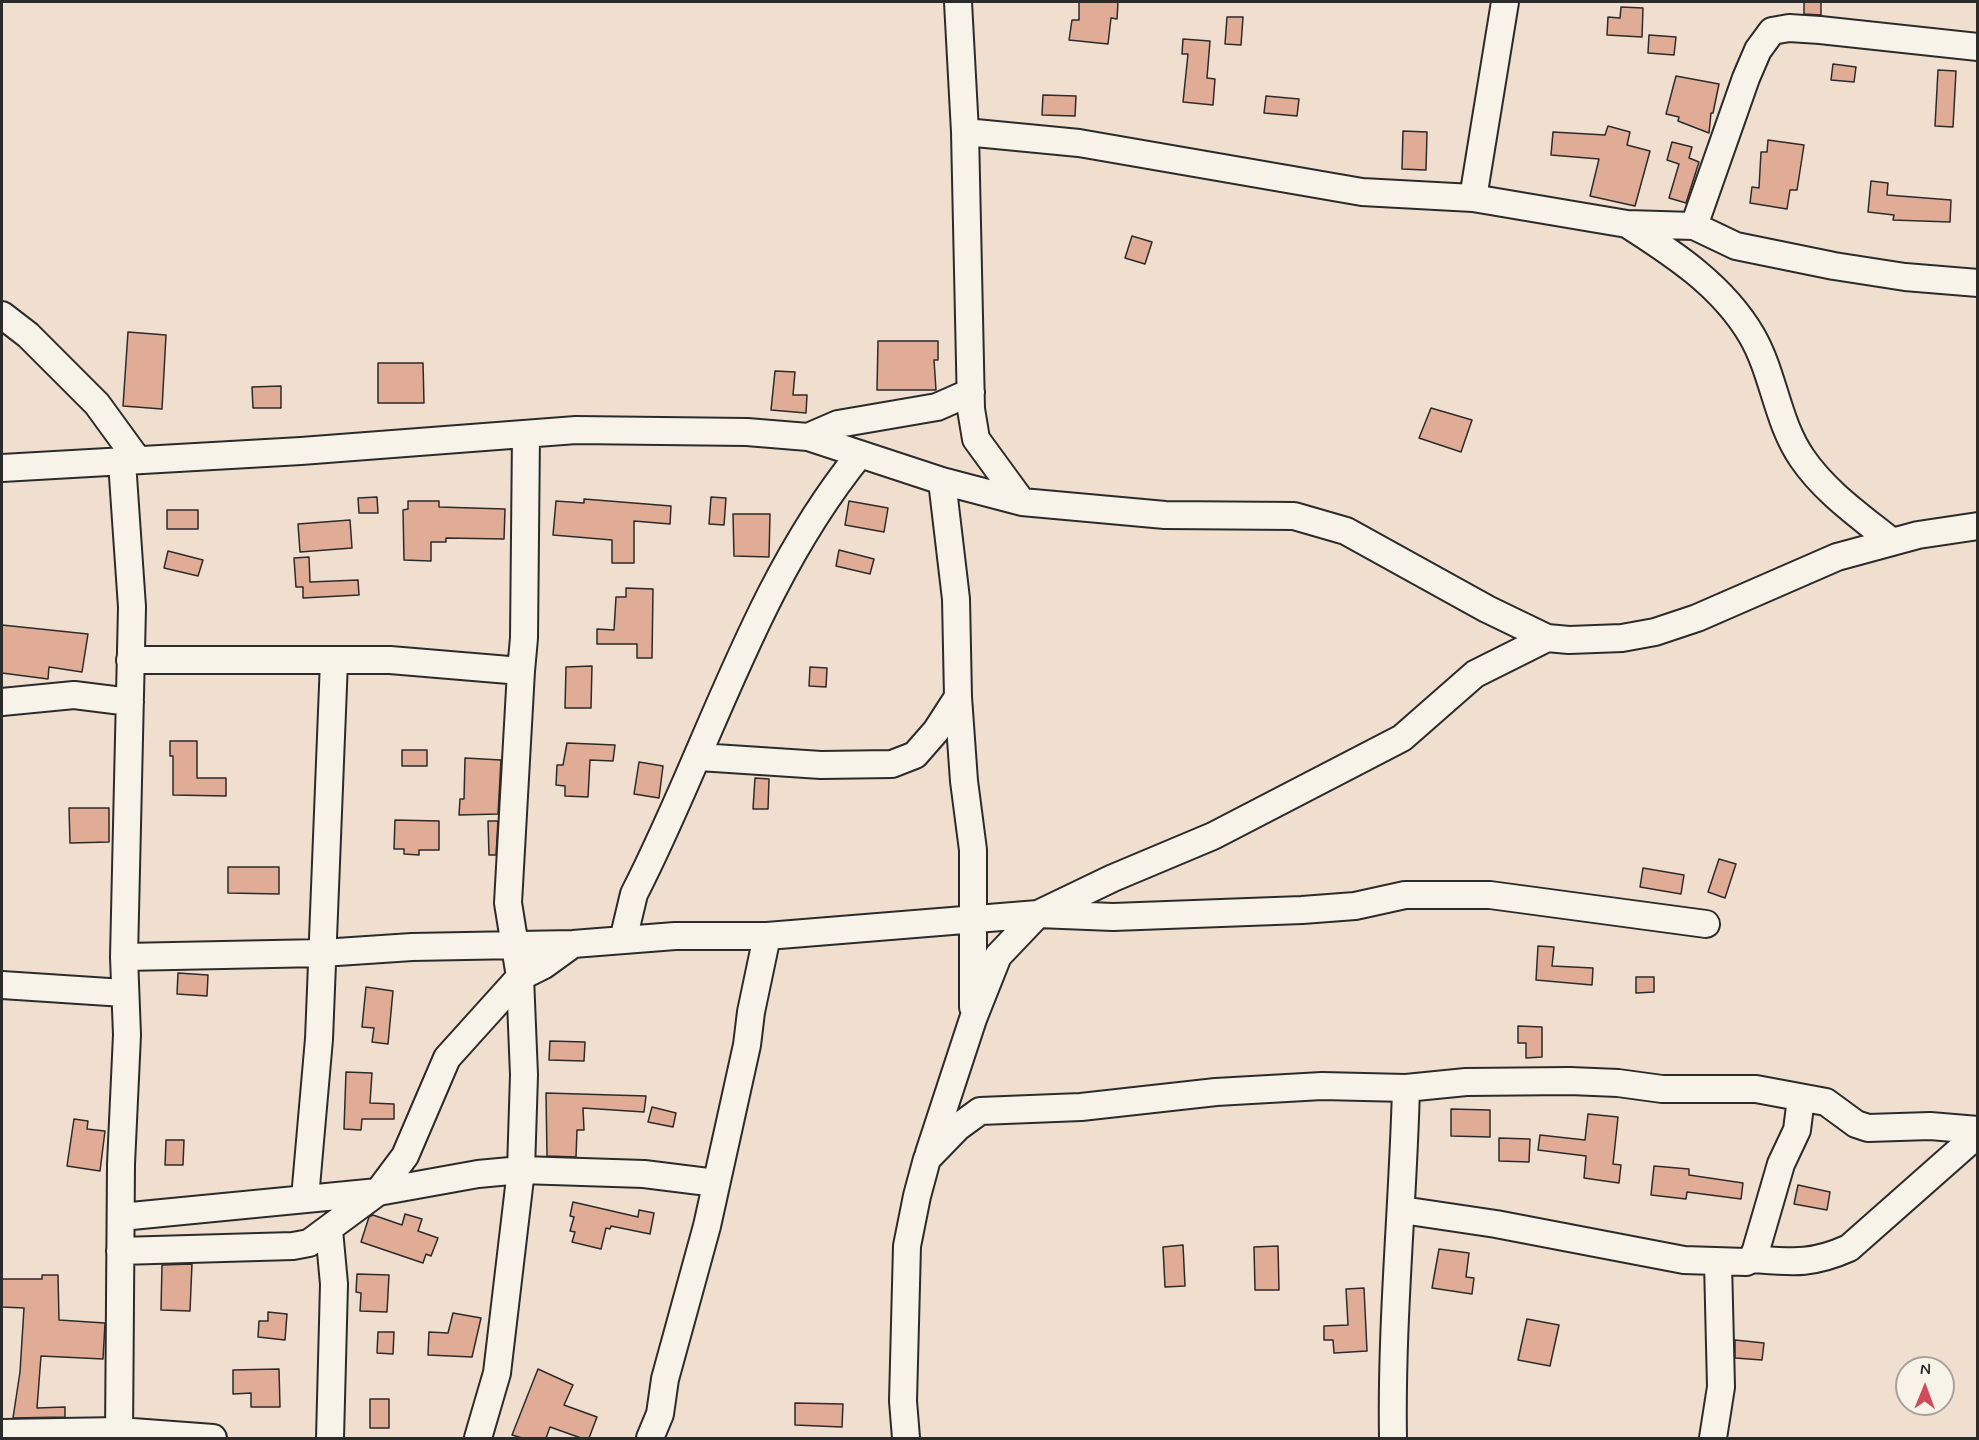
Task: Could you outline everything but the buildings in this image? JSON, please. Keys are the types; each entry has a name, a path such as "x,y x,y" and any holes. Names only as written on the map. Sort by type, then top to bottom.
{"street":[{"path":"958,2 965,132 971,392 976,439 1022,502"},
{"path":"1473,198 1505,2"},
{"path":"1694,226 1746,78 1758,50 1772,31 1788,28 1820,30 1977,47"},
{"path":"965,132 1079,143 1362,192 1473,198 1627,224 1694,226 1736,246 1823,264 1905,277 1977,283"},
{"path":"1627,224 1683,260 1728,305 1752,336 1784,424 1800,456 1820,483 1892,542"},
{"path":"2,315 28,335 97,404 130,460 132,607 124,957 127,1035 120,1251 119,1435"},
{"path":"808,437 838,424 937,407 971,392"},
{"path":"2,468 301,451 576,430 747,432 808,437 942,481 1022,502 1165,515 1294,516 1346,531 1487,609 1547,638 1569,640 1622,638 1655,632 1697,618 1837,557 1892,542 1977,526"},
{"path":"478,1438 497,1373 521,1170 524,1075 520,977 517,946 508,903 524,638 526,434"},
{"path":"623,940 634,894 699,757 742,653 783,568 828,493 860,454"},
{"path":"942,481 956,599 958,697 973,850 973,1019"},
{"path":"906,1438 903,1401 907,1246 927,1159 973,1019 998,956 1038,914 1113,878 1214,836 1402,738 1474,674 1547,638"},
{"path":"130,660 390,660 521,670"},
{"path":"305,1198 319,1039 334,661"},
{"path":"2,702 74,695 130,702"},
{"path":"699,757 821,765 892,765 915,755 936,731 958,697"},
{"path":"124,957 573,944 675,936 767,936 1038,914 1113,917 1302,910 1355,906 1405,895 1452,895 1538,901 1706,924"},
{"path":"650,1438 660,1414 665,1379 716,1183 747,1046 751,1012 767,936"},
{"path":"120,1251 292,1246 309,1243 329,1230 378,1192 405,1156 447,1058 520,977 544,965 573,944"},
{"path":"2,985 124,993"},
{"path":"927,1159 958,1127 980,1111 1081,1107 1216,1092 1310,1086 1406,1088 1466,1082 1570,1081 1618,1083 1662,1089 1756,1089 1826,1102 1847,1118 1868,1128 1930,1126 1977,1132"},
{"path":"1393,1438 1396,1291 1402,1210 1406,1088"},
{"path":"1752,1259 1781,1164 1797,1130 1801,1098"},
{"path":"1402,1210 1496,1224 1684,1260 1738,1264 1752,1259 1804,1263 1829,1257 1849,1248 1977,1132"},
{"path":"122,1217 378,1192 478,1174 521,1170 644,1174 716,1183"},
{"path":"329,1230 334,1284 330,1438"},
{"path":"1713,1438 1721,1387 1718,1262"},
{"path":"2,1433 213,1438"}]}
